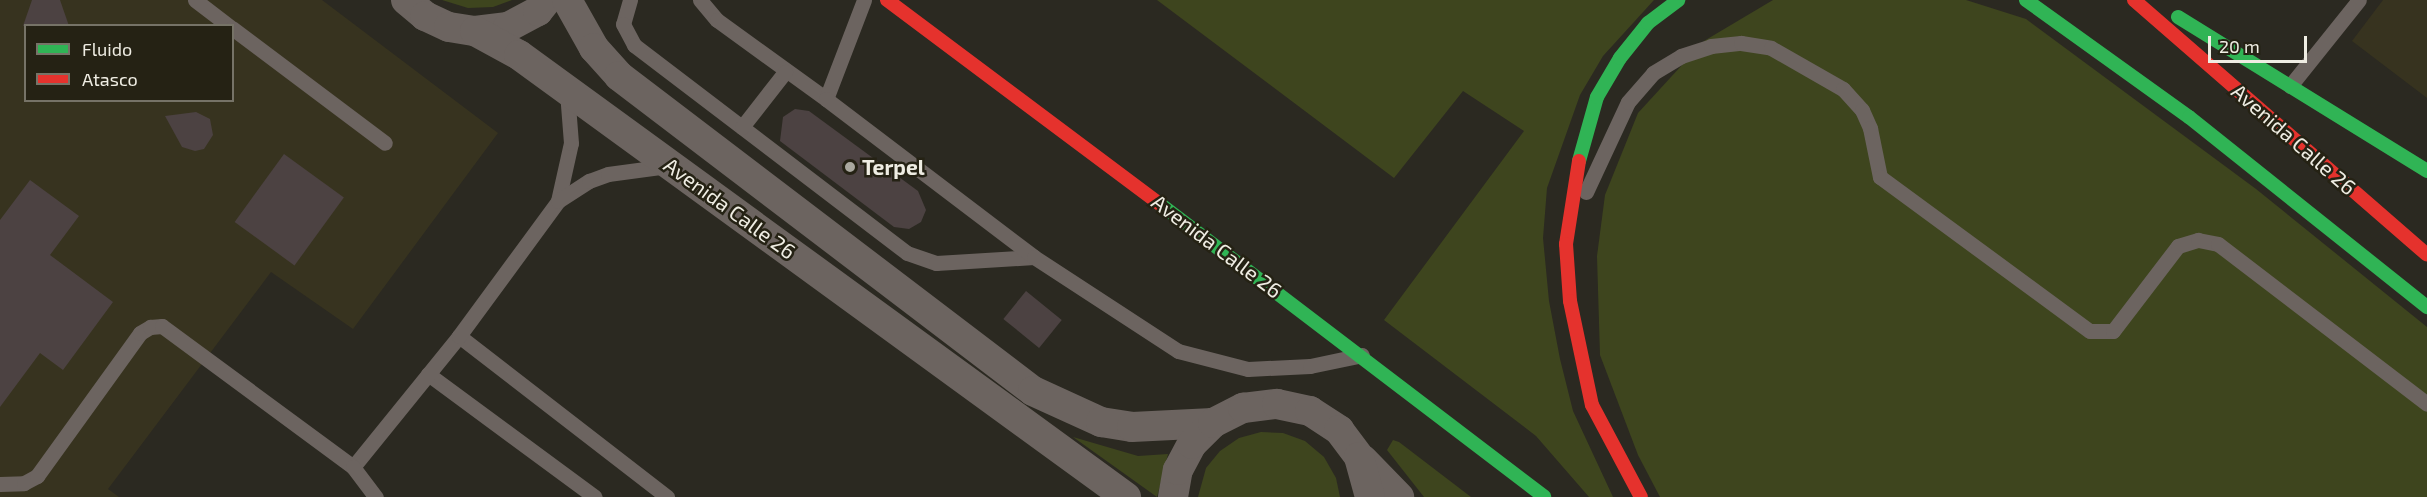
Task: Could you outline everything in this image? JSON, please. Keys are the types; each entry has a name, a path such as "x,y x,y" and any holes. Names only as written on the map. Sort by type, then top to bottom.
{"main road":[{"name":"Avenida Calle 26","path":"887,0 1363,355 1544,497"},
{"path":"1641,497 1592,405 1570,301 1566,244 1582,140 1597,97 1620,58 1648,22 1678,0"},
{"path":"2026,0 2189,117 2427,306"},
{"name":"Avenida Calle 26","path":"2134,0 2427,255"},
{"name":"Avenida Calle 26","path":"2151,0 2427,171"}],"street":[{"path":"406,0 425,16 449,27 475,31 508,27 538,11 548,0"},
{"name":"Avenida Calle 26","path":"567,0 594,48 619,76 1033,391 1111,424 1132,427 1212,423"},
{"name":"Avenida Calle 26","path":"475,31 519,55 1126,497"},
{"path":"1173,497 1178,470 1192,444 1212,423 1243,408 1277,404 1310,411 1339,430 1359,456 1399,497"},
{"path":"1359,456 1370,497"}],"lane":[{"path":"195,0 226,24"},
{"path":"630,0 623,24 634,45 908,253 936,263 1034,257"},
{"path":"700,0 717,20 785,72 826,99 1034,257 1178,351 1248,369 1310,366 1363,355"},
{"path":"826,99 864,0"},
{"path":"2290,86 2360,0"},
{"path":"234,30 385,143"},
{"path":"1566,244 1598,162 1628,102 1653,73 1681,56 1711,46 1751,44 1796,60 1843,89 1862,110 1870,128 1880,177 2091,331 2113,331 2178,246 2198,240 2218,244 2427,404"},
{"path":"742,127 785,72"},
{"path":"553,207 571,143 566,89"},
{"path":"353,467 459,336 553,207 589,181 609,174 671,166"},
{"path":"0,484 24,483 48,465 140,333 150,327 162,326 174,332 353,467 376,497"},
{"path":"459,336 667,497"},
{"path":"428,374 595,497"},
{"path":"24,483 33,497"}],"shaded area":[{"path":"0,0 322,0 498,133 353,329 271,272 108,489 119,497 0,497"},
{"path":"2383,0 2427,0 2427,98 2352,41"}],"green space":[{"path":"442,0 512,0 493,7 468,8"},
{"path":"1157,0 1654,0 1603,56 1580,95 1547,188 1543,238 1549,301 1560,359 1573,411 1613,497 1589,497 1536,436 1384,320 1524,131 1463,91 1394,178"},
{"path":"1773,0 1966,0 2026,19 2256,189 2427,327 2427,497 1660,497 1638,455 1600,355 1597,256 1605,195 1638,113 1704,41"},
{"path":"1261,432 1283,433 1305,441 1324,457 1336,478 1340,497 1198,497 1206,468 1220,451 1239,438"},
{"path":"1073,437 1138,456 1168,454 1157,497"},
{"path":"1393,440 1399,442 1471,497 1424,497 1387,450"}],"building":[{"path":"32,0 60,0 68,24 24,24 23,26"},
{"name":"Terpel","path":"795,109 809,111 918,191 926,210 921,222 909,229 894,227 780,141 783,117"},
{"path":"196,112 210,119 213,135 204,149 195,151 182,147 165,116"},
{"path":"284,154 344,197 294,265 235,222"},
{"path":"30,180 79,216 50,255 113,302 63,370 40,353 0,407 0,220"},
{"path":"1026,291 1062,320 1039,348 1003,319"}],"traffic: fast":[{"path":"1579,161 1597,97 1620,58 1648,23 1678,0"},
{"path":"2026,0 2189,117 2427,307"},
{"path":"2178,17 2427,171"},
{"path":"1160,204 1544,497"}],"traffic: jam":[{"path":"887,0 1160,204"},
{"path":"2134,0 2427,255"},
{"path":"1579,161 1566,244 1570,301 1592,405 1641,497"}],"place":[{"name":"Terpel","path":"850,167"}]}
